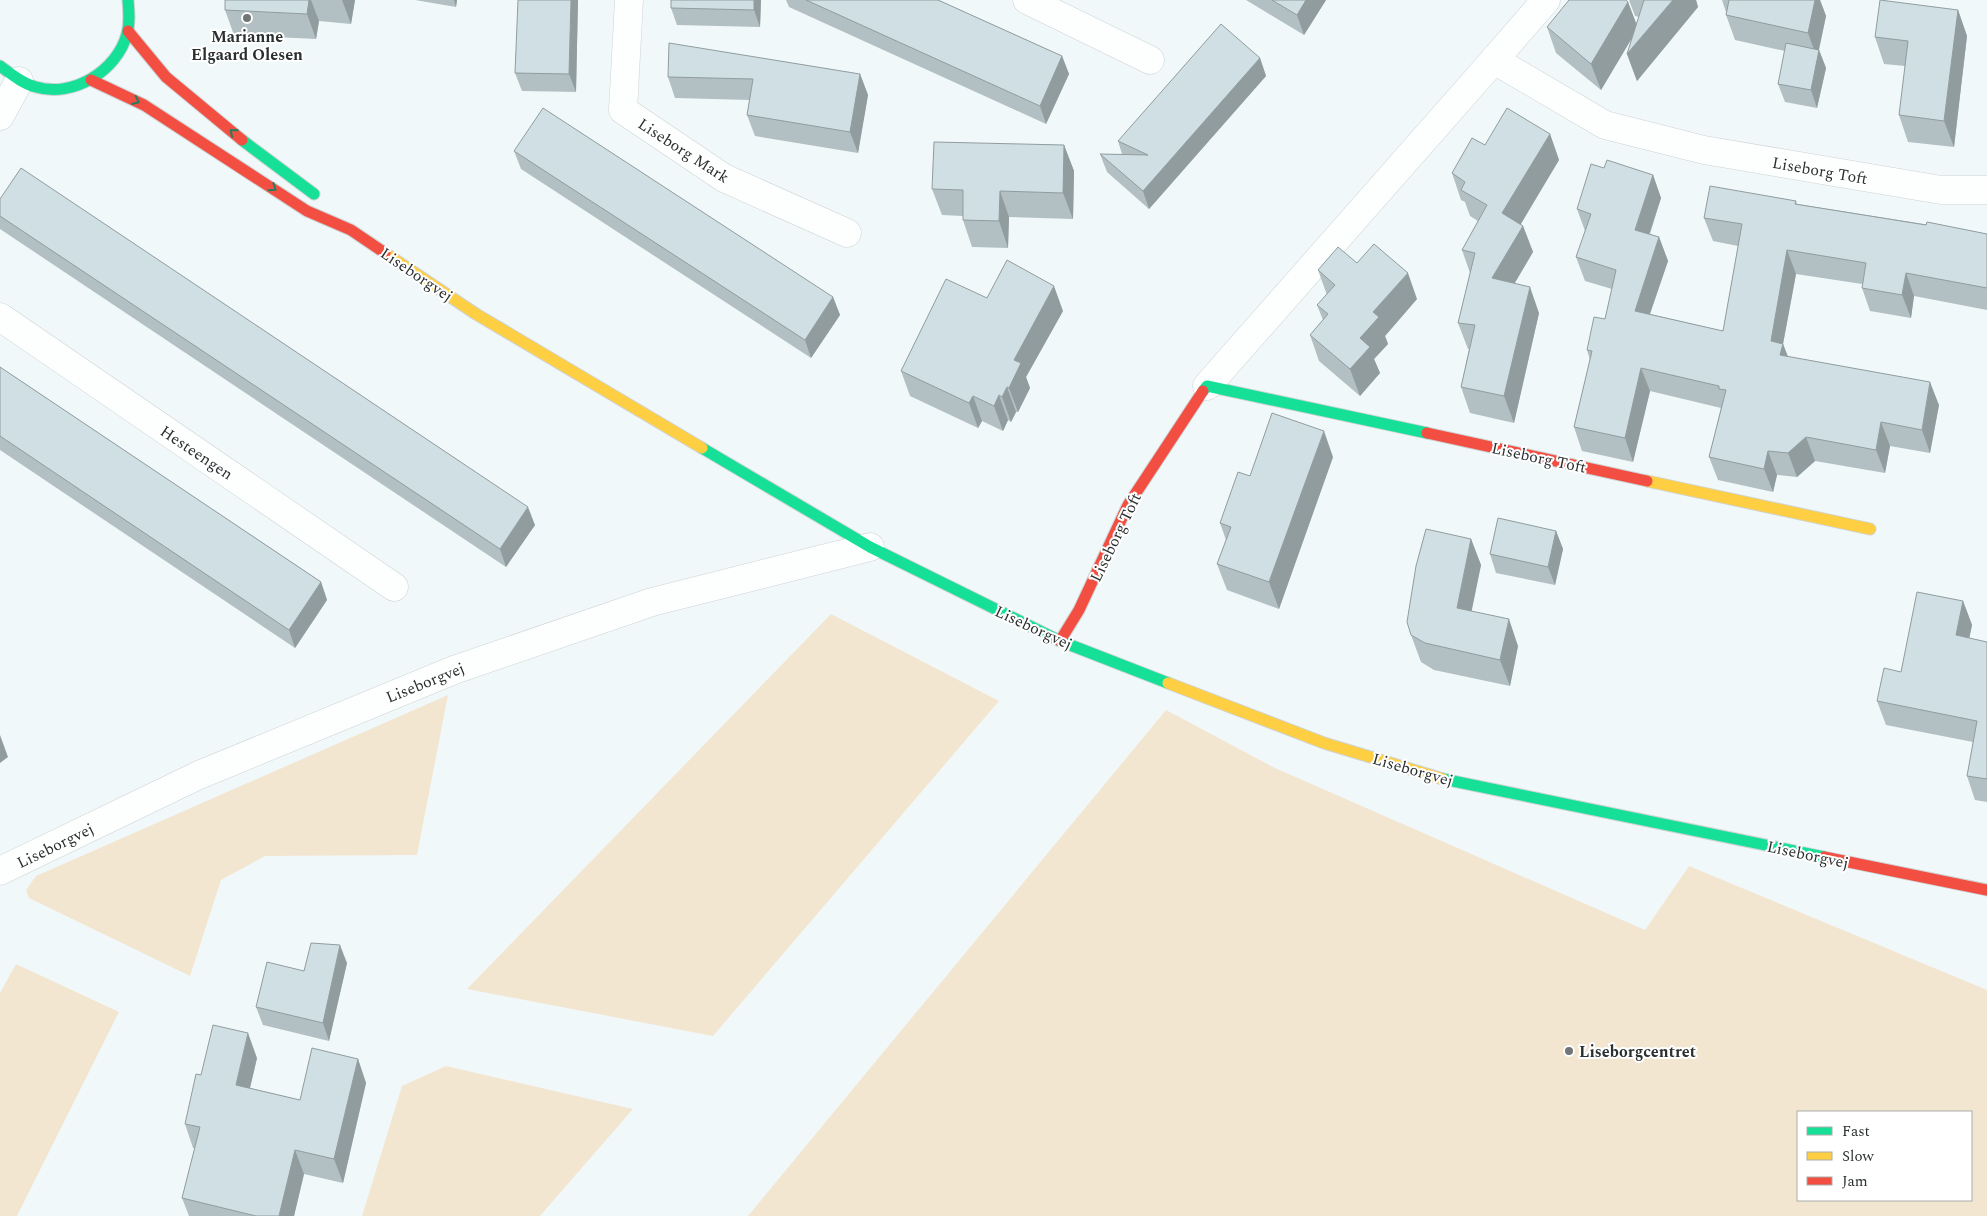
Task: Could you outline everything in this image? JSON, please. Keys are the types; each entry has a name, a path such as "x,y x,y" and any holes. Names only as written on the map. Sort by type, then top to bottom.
{"street":[{"path":"0,116 10,73 43,89 68,89 91,80 112,62 121,51 128,31 130,10 128,0"},
{"name":"Liseborg Mark","path":"629,0 623,110 724,178 847,233"},
{"path":"1027,0 1150,60"},
{"name":"Liseborg Toft","path":"1060,641 1079,610 1128,505 1207,386 1546,0"},
{"name":"Liseborgvej","path":"128,31 166,76 260,155 327,206 351,230"},
{"name":"Liseborg Toft","path":"1494,60 1605,124 1704,150 1941,190 1987,190"},
{"name":"Liseborgvej","path":"91,80 144,105 308,211 351,230 476,314 870,546 1060,641 1324,743 1440,778 1987,890"},
{"name":"Hesteengen","path":"0,318 394,587"},
{"name":"Liseborg Toft","path":"1207,386 1870,528"},
{"name":"Liseborgvej","path":"0,871 199,775 454,670 652,602 870,546"}],"shaded area":[{"path":"831,614 999,701 713,1036 467,989"},
{"path":"448,695 417,855 265,856 221,880 190,976 29,898 26,890 36,876"},
{"name":"Liseborgcentret","path":"1166,710 1275,768 1645,930 1689,866 1987,990 1987,1216 748,1216"},
{"path":"16,964 119,1012 17,1216 0,1216 0,993"},
{"path":"446,1066 633,1109 540,1216 362,1216 402,1086"}],"building":[{"path":"225,0 309,0 307,14 225,10"},
{"path":"518,0 571,0 569,74 515,73"},
{"path":"671,0 754,0 754,10 671,8"},
{"path":"806,0 938,0 1062,56 1040,106"},
{"path":"1272,0 1306,0 1297,15"},
{"path":"1569,0 1626,0 1628,2 1591,64 1547,27"},
{"path":"1644,0 1673,0 1627,54"},
{"path":"1729,0 1815,0 1808,33 1726,15"},
{"path":"1880,0 1958,10 1944,121 1899,115 1908,41 1875,37"},
{"path":"1221,24 1260,58 1143,191 1100,154 1148,155 1118,141"},
{"path":"669,43 860,74 850,132 747,115 753,79 668,77"},
{"path":"1786,43 1819,50 1811,90 1778,84"},
{"path":"543,108 833,297 805,340 514,151"},
{"path":"1507,108 1550,134 1502,213 1523,226 1492,278 1530,287 1504,396 1461,387 1475,325 1458,323 1475,253 1462,250 1487,205 1461,190 1465,182 1452,173 1472,138 1485,145"},
{"path":"934,142 1064,145 1063,193 1000,191 999,221 963,220 963,190 932,189"},
{"path":"1607,160 1653,175 1635,230 1659,237 1635,311 1723,331 1742,224 1704,218 1710,186 1796,201 1795,204 1926,225 1927,222 1987,234 1987,288 1906,273 1902,295 1862,288 1866,263 1787,250 1771,341 1783,344 1780,355 1930,382 1922,430 1881,422 1876,450 1806,437 1788,453 1768,451 1764,469 1709,457 1726,390 1719,389 1719,386 1641,368 1625,438 1574,427 1592,351 1587,350 1594,317 1605,319 1616,270 1576,257 1591,214 1577,209 1591,164 1604,168"},
{"path":"21,168 528,507 500,549 0,216 0,199"},
{"path":"1374,244 1408,273 1373,312 1379,317 1360,338 1370,347 1350,369 1310,335 1328,314 1317,305 1335,285 1318,270 1338,247 1357,263"},
{"path":"1007,260 1054,286 1014,360 1021,363 1009,388 1007,387 1002,397 999,395 994,406 973,396 969,403 901,371 946,279 987,298"},
{"path":"0,367 321,582 289,630 0,436"},
{"path":"1272,413 1324,431 1269,582 1217,564 1231,527 1220,523 1238,472 1250,476"},
{"path":"1498,518 1556,531 1548,567 1490,554"},
{"path":"1426,529 1471,539 1457,608 1509,619 1500,660 1425,643 1411,635 1407,622 1416,566"},
{"path":"1917,592 1963,601 1956,635 1987,642 1987,779 1967,776 1977,721 1877,701 1884,668 1901,672"},
{"path":"311,943 340,945 323,1023 256,1007 267,962 304,971"},
{"path":"213,1025 248,1033 236,1085 300,1100 312,1048 358,1059 334,1159 295,1150 279,1216 256,1216 182,1198 200,1127 185,1124 196,1074 201,1075"}],"traffic: fast":[{"path":"0,66 26,84 50,89 64,89 92,78 104,70 122,47 129,26 128,0"},
{"path":"242,140 314,194"},
{"path":"1203,391 1207,386 1427,433"},
{"path":"702,448 870,547 1060,641 1168,683"},
{"path":"1443,779 1824,857"}],"traffic: slow":[{"path":"385,253 476,314 702,448"},
{"path":"1647,481 1870,529"},
{"path":"1168,683 1324,743 1443,779"}],"traffic: jam":[{"path":"128,31 166,77 242,140"},
{"path":"91,80 144,105 307,211 351,230 385,253"},
{"path":"1060,641 1079,610 1128,505 1203,391"},
{"path":"1427,433 1647,481"},
{"path":"1824,857 1987,890"}],"place":[{"name":"Marianne Elgaard Olesen","path":"247,18"},
{"name":"Liseborgcentret","path":"1569,1051"}]}
